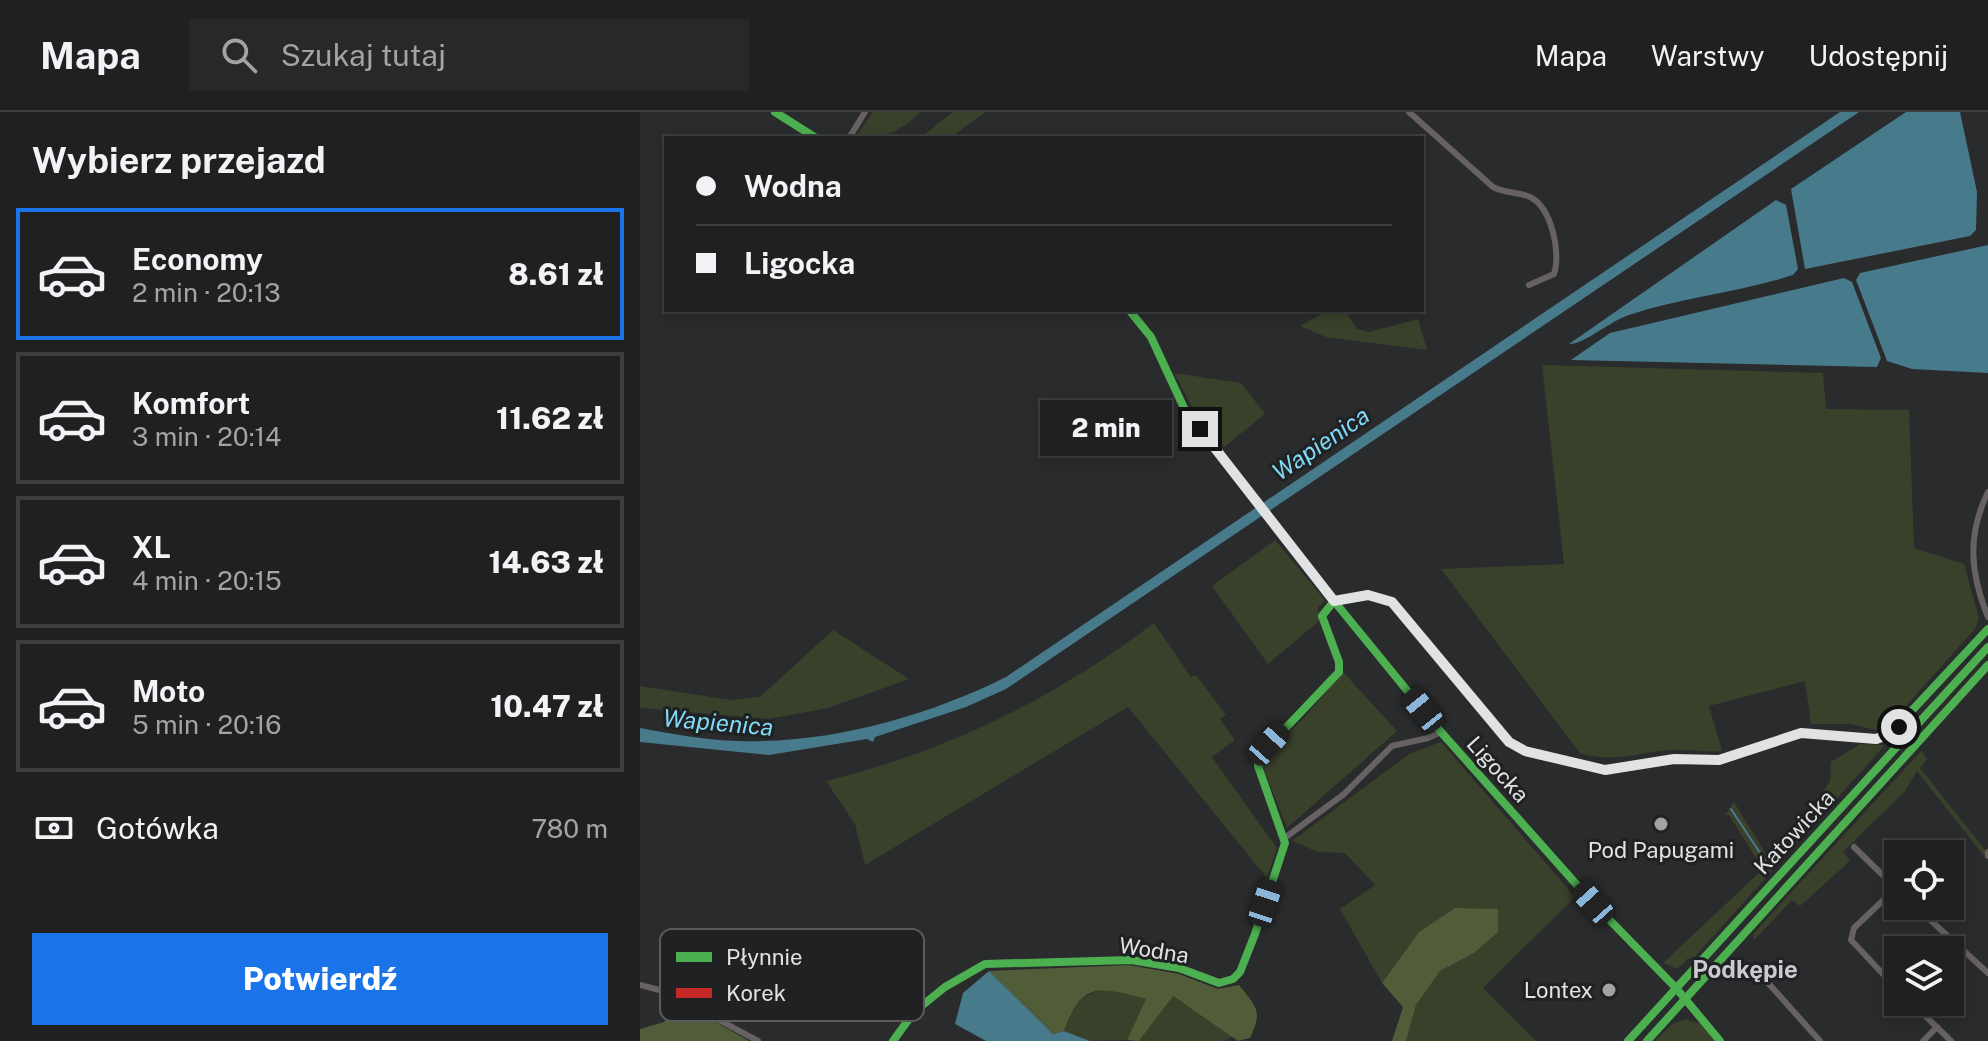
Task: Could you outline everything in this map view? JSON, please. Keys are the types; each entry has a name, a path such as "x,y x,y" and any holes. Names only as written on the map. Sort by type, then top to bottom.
{"street":[{"path":"775,112 813,136"},
{"path":"850,136 865,112"},
{"path":"1409,112 1493,187 1509,195 1527,195 1539,203 1547,217 1559,260 1554,274 1529,285"},
{"name":"Ligocka","path":"1131,312 1151,337 1184,408 1334,601 1441,732 1593,903 1676,988 1720,1041"},
{"path":"1988,492 1976,516 1972,551 1977,584 1988,617"},
{"path":"1441,732 1392,746 1344,794 1286,837 1258,766 1259,756 1339,672 1339,662 1322,616 1334,601 1368,595 1392,602 1509,742 1525,751 1605,770 1674,759 1719,760 1801,733 1876,739 1890,734 1988,629"},
{"name":"Katowicka","path":"1628,1041 1988,647"},
{"name":"Katowicka","path":"1647,1041 1988,665"},
{"name":"Wodna","path":"924,1004 945,987 985,964 1131,960 1179,968 1225,984 1240,972 1286,837"},
{"path":"1854,847 1884,876"},
{"path":"1884,901 1854,928 1851,940 1884,975"},
{"path":"1930,920 1988,973"},
{"path":"1760,974 1820,1041"},
{"path":"640,985 660,990"},
{"path":"1926,1016 1951,1041"},
{"path":"721,1021 758,1041"},
{"name":"Wodna","path":"893,1041 907,1021"},
{"path":"1923,1041 1937,1027"}],"green space":[{"path":"873,112 920,112 891,133 856,136"},
{"path":"953,112 985,112 953,136 923,136"},
{"path":"1325,312 1346,312 1357,329 1369,332 1418,319 1427,350 1326,337 1300,326"},
{"path":"1542,365 1823,373 1826,409 1909,410 1914,548 1964,564 1979,618 1975,629 1887,727 1876,730 1851,724 1811,724 1805,681 1709,706 1722,751 1672,750 1616,757 1580,753 1441,569 1564,564"},
{"path":"1174,373 1241,383 1265,414 1224,447 1191,405"},
{"path":"1275,540 1325,600 1318,608 1319,621 1268,664 1212,586"},
{"path":"1154,623 1191,677 1196,675 1226,715 1220,719 1235,740 1212,757 1277,848 1267,878 1128,707 865,865 855,824 826,781 915,754 998,719 1077,676"},
{"path":"833,630 909,679 828,708 769,719 640,708 640,686 731,700 760,697"},
{"path":"1343,672 1397,731 1287,828 1262,764 1263,757 1303,719"},
{"path":"1441,742 1575,897 1483,988 1536,1041 1406,1041 1416,1005 1440,971 1474,953 1498,910 1455,908 1419,932 1382,983 1340,909 1375,885 1345,853 1318,852 1292,841 1409,754"},
{"path":"1860,744 1885,745 1692,960 1688,958 1678,969 1663,963 1763,869 1729,815 1725,815 1734,802 1770,861 1825,802 1821,795 1830,781 1831,762"},
{"path":"1921,751 1927,759 1920,768 1985,850 1985,857 1917,771 1905,791 1843,852 1850,861 1800,906 1792,900 1754,940 1753,934"},
{"path":"1455,908 1498,909 1498,932 1474,953 1440,971 1416,1005 1406,1041 1392,1041 1403,1007 1382,983 1419,932"},
{"path":"1129,965 1179,974 1218,989 1239,985 1256,1010 1256,1022 1250,1038 1238,1041 1173,996 1139,1041 1127,1040 1146,999 1105,990 1086,995 1071,1014 1064,1031 1053,1034 989,971"},
{"path":"1106,989 1146,999 1128,1040 1090,1041 1064,1031 1083,998"},
{"path":"1172,996 1233,1036 1224,1041 1139,1041"},
{"path":"1686,1019 1701,1024 1714,1041 1655,1041 1672,1024"},
{"path":"714,1021 749,1041 640,1041 640,1029 664,1022"}],"water":[{"path":"1840,112 1859,112 1006,689 966,707 875,737 873,742 867,739 769,755 640,742 640,728 738,741 772,741 841,733 910,716 1006,677"},
{"path":"1906,112 1960,112 1977,192 1976,230 1970,236 1805,269 1791,189"},
{"path":"1776,200 1786,205 1798,269 1793,275 1629,315 1582,341 1569,344"},
{"path":"1988,245 1988,373 1912,369 1887,361 1856,280 1860,273"},
{"path":"1844,278 1852,282 1881,358 1877,367 1571,360 1610,333"},
{"path":"989,971 1053,1034 1064,1031 1090,1041 986,1041 955,1024 963,993"}],"waterway":[{"path":"1731,809 1770,868"}],"traffic: fast":[{"path":"775,112 813,136"},
{"path":"1131,312 1151,337 1184,408 1334,601 1441,732 1593,903 1676,988 1720,1041"},
{"path":"924,1004 945,987 985,964 1131,960 1179,968 1219,983 1233,979 1240,972 1255,934 1285,843 1258,766 1259,756 1339,672 1339,662 1322,616 1334,601 1368,595 1392,602 1462,685"},
{"path":"1834,736 1876,739 1890,734 1988,629"},
{"path":"1628,1041 1988,647"},
{"path":"1647,1041 1988,665"},
{"path":"893,1041 907,1021"}],"traffic: jam":[{"path":"1462,685 1509,742 1525,751 1605,770 1674,759 1719,760 1801,733 1834,736"}],"place":[{"name":"Pod Papugami","path":"1661,824"},
{"name":"Lontex","path":"1609,990"}],"district":[{"name":"Podkępie","path":"1745,970"}],"route":[{"path":"1200,429 1334,601 1368,595 1392,602 1509,742 1525,751 1605,770 1674,759 1719,760 1801,733 1876,739 1899,727"}],"water label":[{"name":"Wapienica","path":"1321,444"},
{"name":"Wapienica","path":"718,723"}]}
